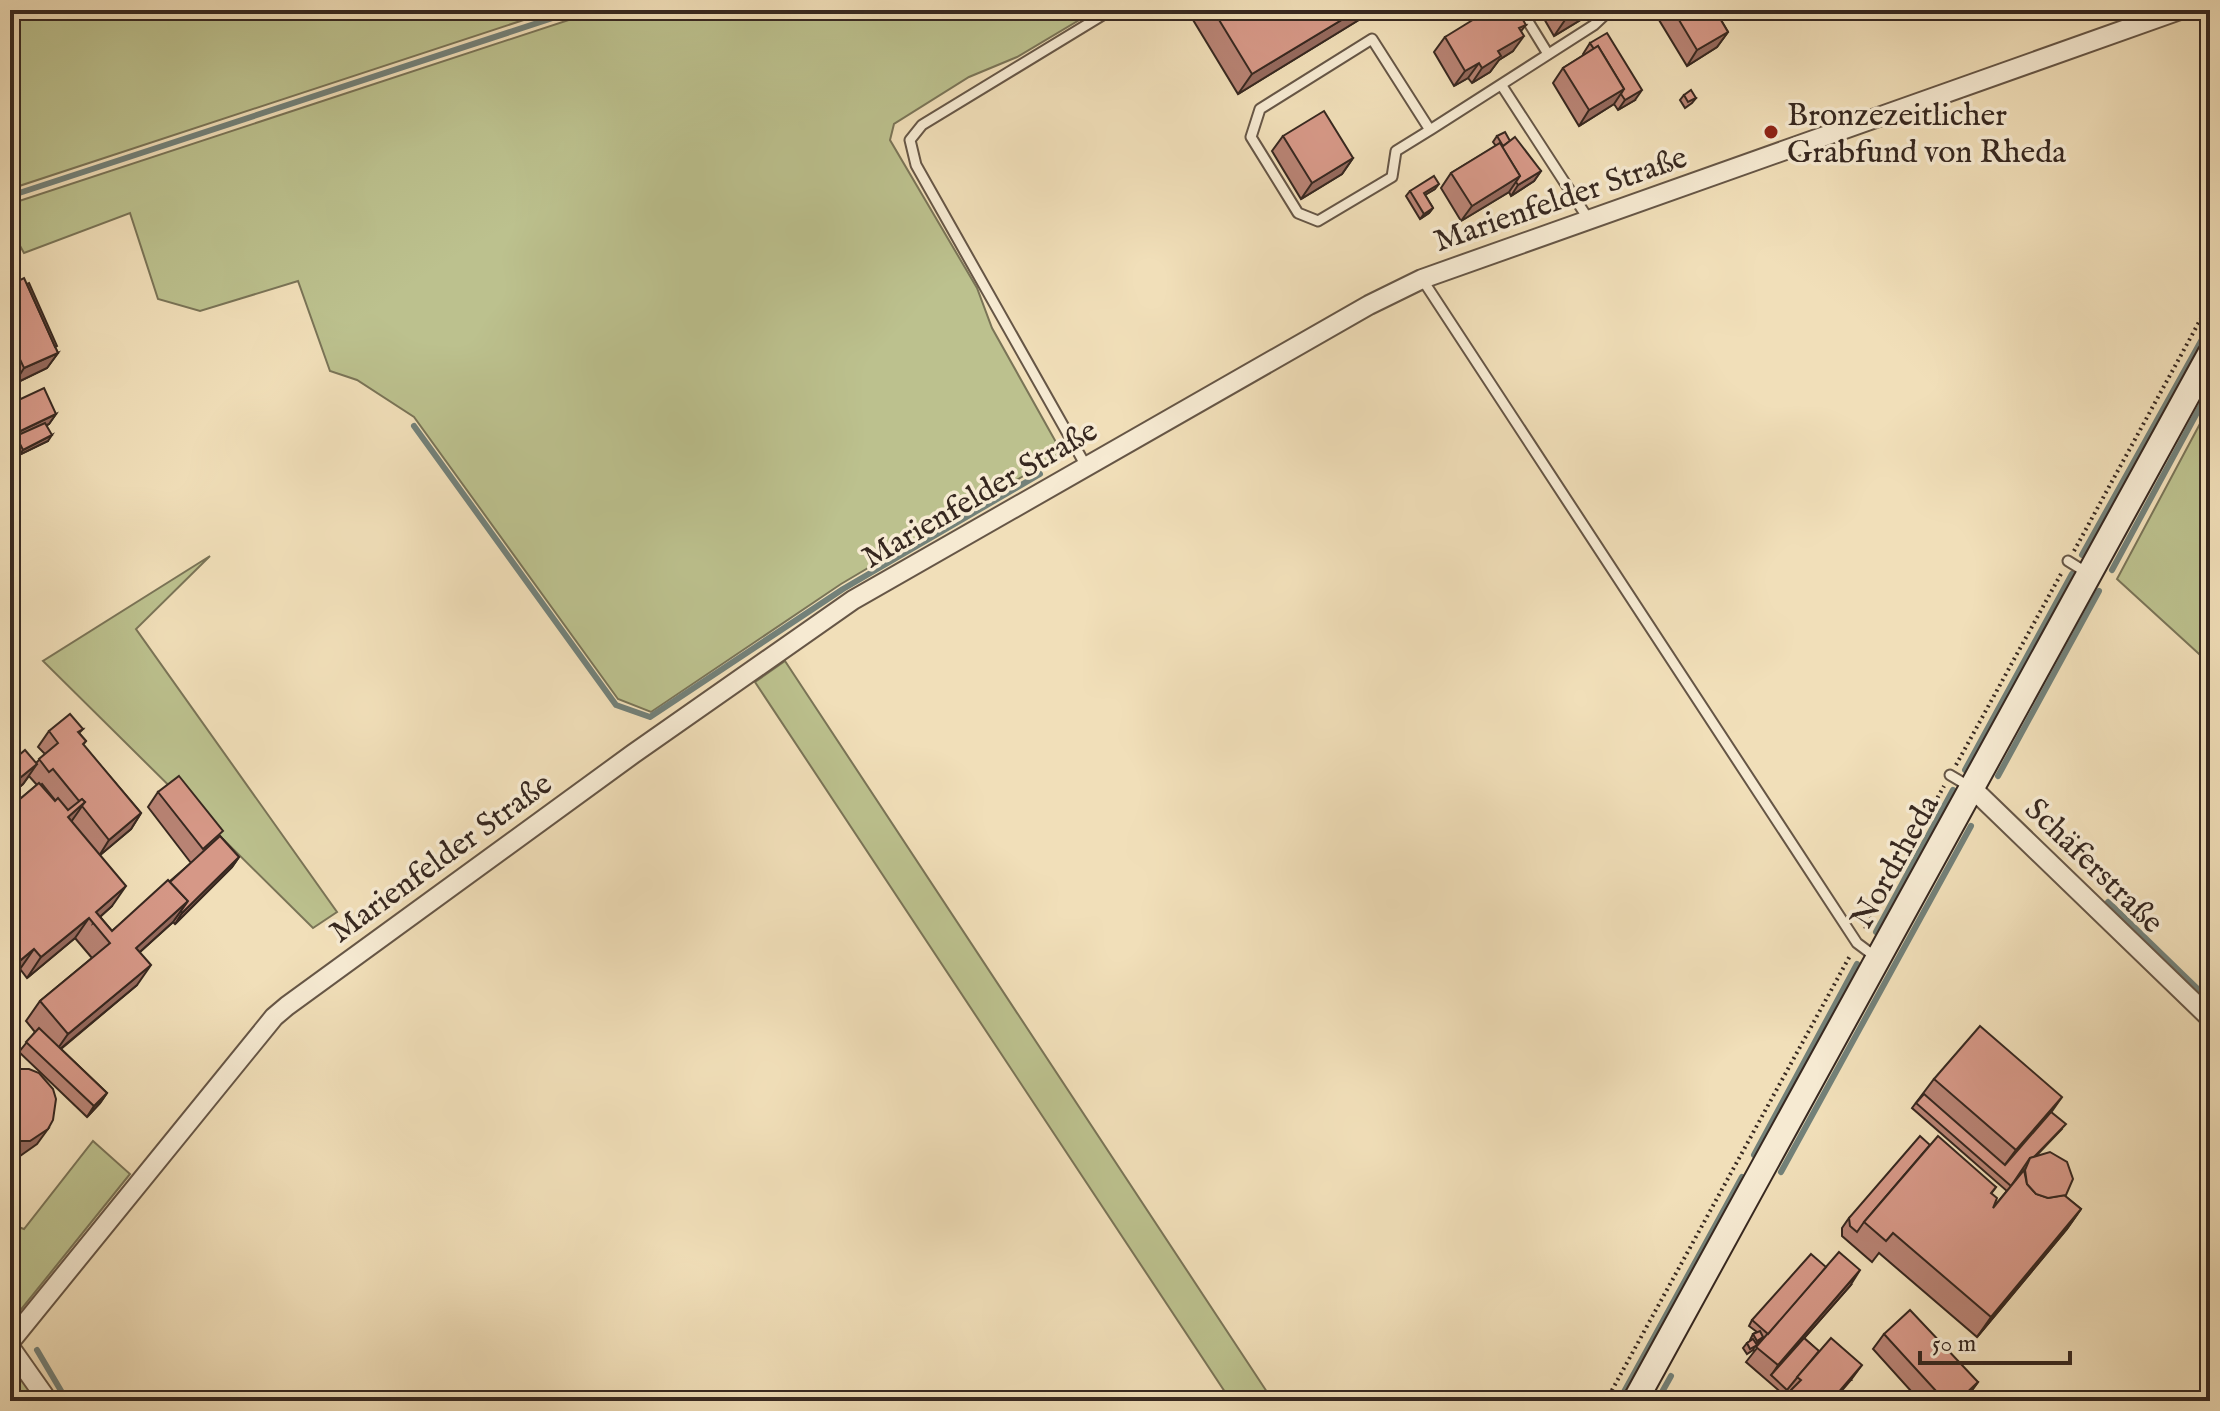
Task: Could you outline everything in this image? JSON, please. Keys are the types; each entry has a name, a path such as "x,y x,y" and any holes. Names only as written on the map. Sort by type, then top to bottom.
{"main road":[{"name":"Nordrheda","path":"1635,1401 1867,950 1972,788 2210,354"}],"street":[{"name":"Marienfelder Straße","path":"10,1345 274,1017 633,754 853,600 1369,305 1422,279 2180,10"},
{"name":"Schäferstraße","path":"1972,788 2210,1018"},
{"path":"10,1345 48,1401"}],"lane":[{"path":"1086,466 916,165 910,140 922,125 1111,10"},
{"path":"1521,10 1548,54"},
{"path":"1430,130 1372,39 1260,109 1251,137 1298,213 1318,221 1392,177 1396,151 1502,86 1594,25 1610,10"},
{"path":"1502,86 1589,220"},
{"path":"1422,279 1867,950"},
{"path":"2068,561 2089,574"},
{"path":"1950,775 1972,788"}],"path":[{"path":"1606,1401 1867,950 1950,775 2210,302"}],"green space":[{"path":"10,10 554,10 10,189"},
{"path":"599,10 1096,10 1017,57 969,77 894,124 890,140 977,288 992,328 1057,444 1057,456 841,584 651,712 618,699 414,417 357,380 330,371 298,281 200,311 158,299 130,213 24,253 10,228 10,204"},
{"path":"2210,405 2210,664 2117,579"},
{"path":"210,556 136,629 337,912 313,928 43,661"},
{"path":"785,661 1273,1401 1231,1401 755,682"},
{"path":"93,1141 130,1174 15,1317 10,1317 10,1224 24,1229"},
{"path":"10,1377 24,1381 38,1401 10,1401"}],"building":[{"path":"1213,10 1358,10 1252,74"},
{"path":"1489,10 1517,10 1526,25 1519,28 1524,36 1498,51 1501,56 1482,68 1479,63 1465,71 1445,37"},
{"path":"1559,10 1582,10 1565,20"},
{"path":"1673,10 1715,10 1728,32 1697,50"},
{"path":"1607,33 1642,90 1625,100 1621,94 1624,89 1598,46 1594,49 1590,43"},
{"path":"1598,46 1624,89 1589,110 1563,68"},
{"path":"1691,90 1696,98 1688,102 1684,95"},
{"path":"1324,111 1353,158 1312,183 1283,136"},
{"path":"1505,132 1510,141 1503,146 1497,136"},
{"path":"1515,137 1541,171 1518,185 1516,182 1520,176 1502,147"},
{"path":"1500,143 1520,176 1472,206 1451,173"},
{"path":"1434,176 1439,184 1424,193 1433,208 1424,214 1410,191"},
{"path":"14,269 19,281 10,285 10,270"},
{"path":"24,278 58,353 24,368 10,338 10,285"},
{"path":"27,284 57,346 55,347"},
{"path":"44,388 56,414 10,436 10,404"},
{"path":"45,423 52,435 23,450 16,436"},
{"path":"70,714 83,729 78,732 86,741 83,744 141,813 109,840 82,806 85,802 82,799 79,801 53,769 49,772 39,759 58,743 49,731"},
{"path":"25,750 37,764 10,786 10,763"},
{"path":"179,776 223,831 203,849 158,792"},
{"path":"39,783 68,810 82,799 85,802 68,817 126,886 96,912 112,931 168,880 188,901 136,948 151,965 68,1034 40,1001 110,943 89,918 41,957 34,949 10,969 10,799 14,804"},
{"path":"220,836 239,857 182,913 188,901 170,882"},
{"path":"1980,1026 2062,1097 2016,1150 1934,1079"},
{"path":"39,1028 107,1093 94,1106 26,1042"},
{"path":"10,1069 29,1069 39,1073 53,1089 56,1099 53,1120 48,1129 30,1141 10,1141"},
{"path":"1924,1094 2005,1165 2051,1112 2066,1124 2030,1158 2011,1186 1916,1103"},
{"path":"1920,1136 1930,1145 1857,1232 1850,1226 1849,1218"},
{"path":"1938,1136 1996,1187 1991,1193 1997,1198 1993,1208 2024,1170 2027,1184 2036,1194 2048,1198 2064,1195 2081,1209 1991,1317 1893,1233 1886,1241 1864,1222"},
{"path":"2050,1152 2067,1162 2073,1179 2066,1195 2048,1198 2036,1194 2027,1184 2025,1170 2030,1158"},
{"path":"1839,1252 1860,1270 1778,1365 1756,1347"},
{"path":"1811,1254 1826,1267 1768,1334 1752,1320"},
{"path":"1910,1310 1978,1382 1958,1401 1928,1401 1937,1392 1884,1334"},
{"path":"1760,1331 1763,1337 1757,1341 1753,1334"},
{"path":"1804,1338 1819,1351 1787,1390 1771,1375"},
{"path":"1831,1338 1862,1365 1831,1401 1780,1401 1801,1380 1797,1377"},
{"path":"1753,1339 1757,1345 1750,1349 1747,1343"}],"waterway":[{"path":"10,196 577,10"},
{"path":"2082,555 2210,325"},
{"path":"2112,570 2205,398"},
{"path":"414,426 616,705 650,717 843,589 1040,474"},
{"path":"1965,770 2072,574"},
{"path":"1998,776 2099,591"},
{"path":"1876,932 1953,790"},
{"path":"1781,1172 1971,826"},
{"path":"2108,902 2210,1001"},
{"path":"1754,1155 1857,964"},
{"path":"1619,1401 1742,1177"},
{"path":"37,1350 67,1401"},
{"path":"1657,1401 1671,1376"}],"place":[{"name":"Bronzezeitlicher Grabfund von Rheda","path":"1771,132"}]}
